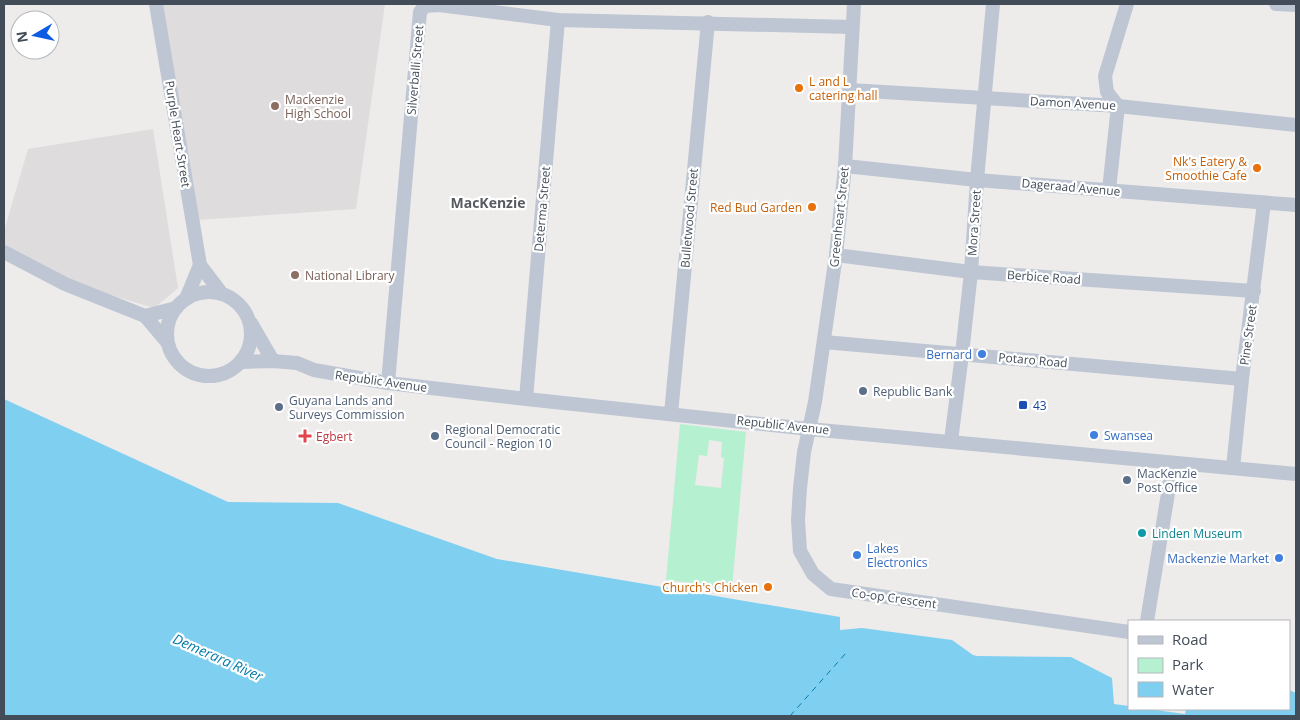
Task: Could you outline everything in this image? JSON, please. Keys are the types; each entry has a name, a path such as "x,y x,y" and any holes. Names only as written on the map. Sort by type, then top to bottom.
{"street":[{"name":"Purple Heart Street","path":"156,4 200,265 222,294"},
{"name":"Greenheart Street","path":"809,429 815,402 836,255 845,166 854,4"},
{"name":"Mora Street","path":"951,441 971,272 977,180 993,4"},
{"path":"1109,190 1118,106 1108,92 1105,76 1127,4"},
{"path":"1276,4 1296,5"},
{"name":"Silverballi Street","path":"388,383 420,12 426,6 439,5 558,20 708,22 852,27"},
{"name":"Determa Street","path":"526,399 558,20"},
{"name":"Bulletwood Street","path":"671,414 708,22"},
{"name":"Damon Avenue","path":"850,90 1118,106 1296,125"},
{"name":"Dageraad Avenue","path":"845,166 977,180 1296,206"},
{"name":"Pine Street","path":"1233,468 1264,202"},
{"path":"4,252 65,284 145,316 168,342"},
{"name":"Berbice Road","path":"836,255 971,272 1254,291"},
{"path":"200,265 181,303 170,318 167,330 168,342 173,356 178,362 184,368 198,375 213,376 228,372 240,362 249,348 251,331 246,315"},
{"path":"145,316 181,303 197,293 222,294 236,302 246,315 273,361"},
{"name":"Potaro Road","path":"824,342 1242,379"},
{"name":"Republic Avenue","path":"240,362 273,361 297,363 314,370 388,383 526,399 809,429 1296,474"},
{"name":"Co-op Crescent","path":"809,429 800,488 798,520 800,552 812,574 831,589 1128,632"},
{"path":"1147,620 1173,463"}],"shaded area":[{"name":"Mackenzie High School","path":"162,4 385,4 356,209 198,220"},
{"path":"153,129 178,288 154,308 84,287 4,244 4,231 28,149"}],"green space":[{"path":"680,424 746,432 732,588 666,580","holes":["709,440 722,442 721,457 724,458 721,488 695,485 699,455 707,456"]}],"water":[{"name":"Demerara River","path":"4,399 228,502 338,503 497,559 840,617 840,630 862,628 952,640 977,656 1071,657 1112,678 1114,704 1128,706 1128,710 1155,710 1185,714 1186,710 1290,710 1290,690 1296,693 1296,716 4,716"}],"ferry route":[{"path":"790,716 846,653"}],"place":[{"name":"L and L catering hall","path":"799,88"},
{"name":"Mackenzie High School","path":"275,106"},
{"name":"Nk's Eatery & Smoothie Cafe","path":"1257,168"},
{"name":"Red Bud Garden","path":"812,207"},
{"name":"National Library","path":"295,275"},
{"name":"Bernard","path":"982,354"},
{"name":"Republic Bank","path":"863,391"},
{"name":"43","path":"1023,405"},
{"name":"Guyana Lands and Surveys Commission","path":"279,407"},
{"name":"Swansea","path":"1094,435"},
{"name":"Egbert","path":"305,436"},
{"name":"Regional Democratic Council - Region 10","path":"435,436"},
{"name":"MacKenzie Post Office","path":"1127,480"},
{"name":"Linden Museum","path":"1142,533"},
{"name":"Lakes Electronics","path":"857,555"},
{"name":"Mackenzie Market","path":"1279,558"},
{"name":"Church's Chicken","path":"768,587"}],"district":[{"name":"MacKenzie","path":"488,202"}]}
